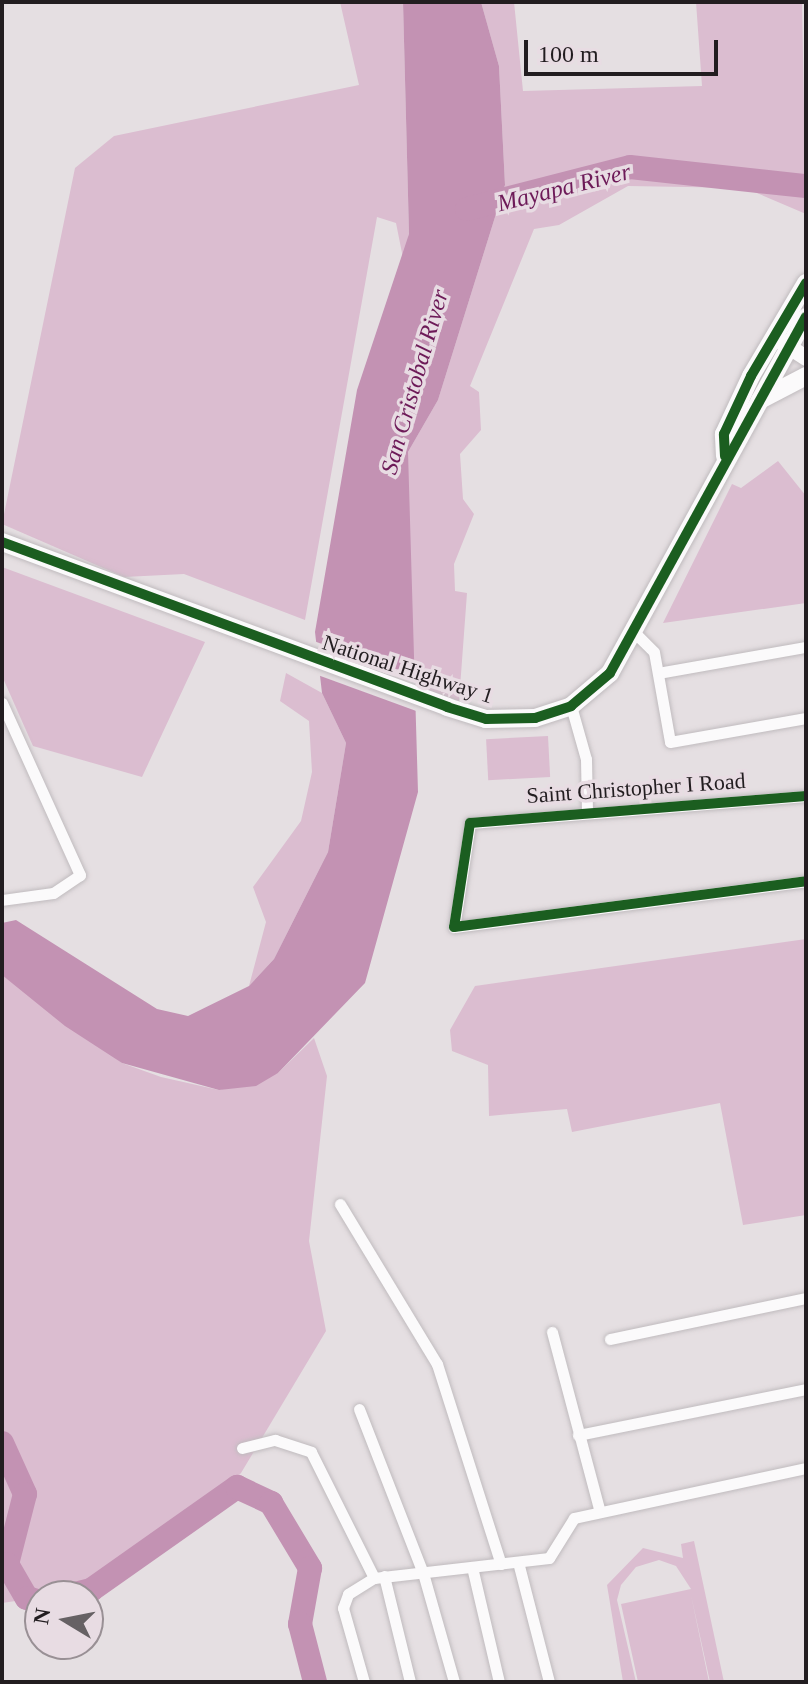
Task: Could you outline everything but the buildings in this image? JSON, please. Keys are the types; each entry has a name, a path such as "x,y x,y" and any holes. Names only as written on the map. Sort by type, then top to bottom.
{"highway":[{"name":"National Highway 1","path":"2,542 447,707 516,720 571,706 610,673 636,634 725,456 760,400 791,331 806,283"},
{"name":"National Highway 1","path":"725,456 724,434 791,331"},
{"path":"760,400 806,376"}],"main road":[{"path":"791,331 806,358"}],"street":[{"path":"636,634 654,652 670,742 806,718"},
{"path":"658,673 806,647"},
{"path":"2,703 80,875 53,893 2,900"},
{"path":"571,706 586,759 587,810"},
{"name":"Saint Christopher I Road","path":"806,796 587,810 470,823 454,927 806,881"},
{"path":"340,1204 437,1364 501,1564"},
{"path":"610,1339 806,1298"},
{"path":"552,1332 599,1509"},
{"path":"578,1435 806,1389"},
{"path":"359,1409 423,1573 454,1682"},
{"path":"242,1448 275,1440 311,1452 379,1577 410,1682"},
{"path":"364,1682 343,1608 348,1594 379,1577 549,1558 574,1518 599,1509 806,1468"},
{"path":"518,1562 549,1682"},
{"path":"472,1567 499,1682"}],"shaded area":[{"path":"340,2 403,2 409,234 404,263 396,223 377,217 305,620 184,574 124,577 2,524 75,168 114,136 359,85"},
{"path":"481,2 514,2 523,91 702,86 696,2 802,2 806,214 745,188 628,186 559,225 534,229 470,386 479,392 481,430 460,454 463,499 474,514 454,564 455,591 467,593 459,701 414,685 406,509 408,452 438,400 505,185 499,66"},
{"path":"778,461 806,496 806,603 663,623 732,484 741,488"},
{"path":"2,567 205,642 142,777 33,746 2,676"},
{"path":"286,673 322,693 346,743 328,852 274,959 249,986 266,922 253,887 301,821 312,772 309,721 280,701"},
{"path":"548,736 550,777 488,780 486,739"},
{"path":"806,939 806,1215 743,1225 720,1103 572,1132 567,1109 489,1116 488,1065 452,1051 450,1030 475,986"},
{"path":"2,975 122,1063 161,1077 219,1090 278,1073 314,1038 327,1076 309,1241 326,1331 241,1473 207,1509 104,1581 24,1580 24,1600 2,1603"},
{"path":"694,1541 724,1682 710,1682 691,1595 709,1682 638,1682 621,1604 691,1589 676,1566 659,1560 636,1567 621,1585 617,1600 636,1682 623,1682 607,1585 643,1548 683,1558 681,1544"}],"water":[{"name":"San Cristobal River","path":"403,2 481,2 499,66 505,185 438,400 408,452 418,792 365,983 278,1073 256,1086 219,1090 122,1063 65,1026 2,975 2,923 16,920 157,1009 188,1016 249,986 274,959 328,852 346,743 322,693 315,632 357,390 409,234"}],"pier":[{"path":"311,640 418,679 419,712 315,674"}],"waterway":[{"name":"Mayapa River","path":"467,209 630,167 806,186"},
{"path":"2,1443 25,1494 7,1564 24,1593"},
{"path":"104,1581 237,1487 271,1503 310,1568 300,1624 315,1682"}],"cycle path":[{"path":"725,456 724,434 751,376 806,283"},
{"path":"2,542 447,707 486,719 535,718 571,706 610,673 806,317"},
{"path":"806,796 470,823 454,927 806,881"}]}
